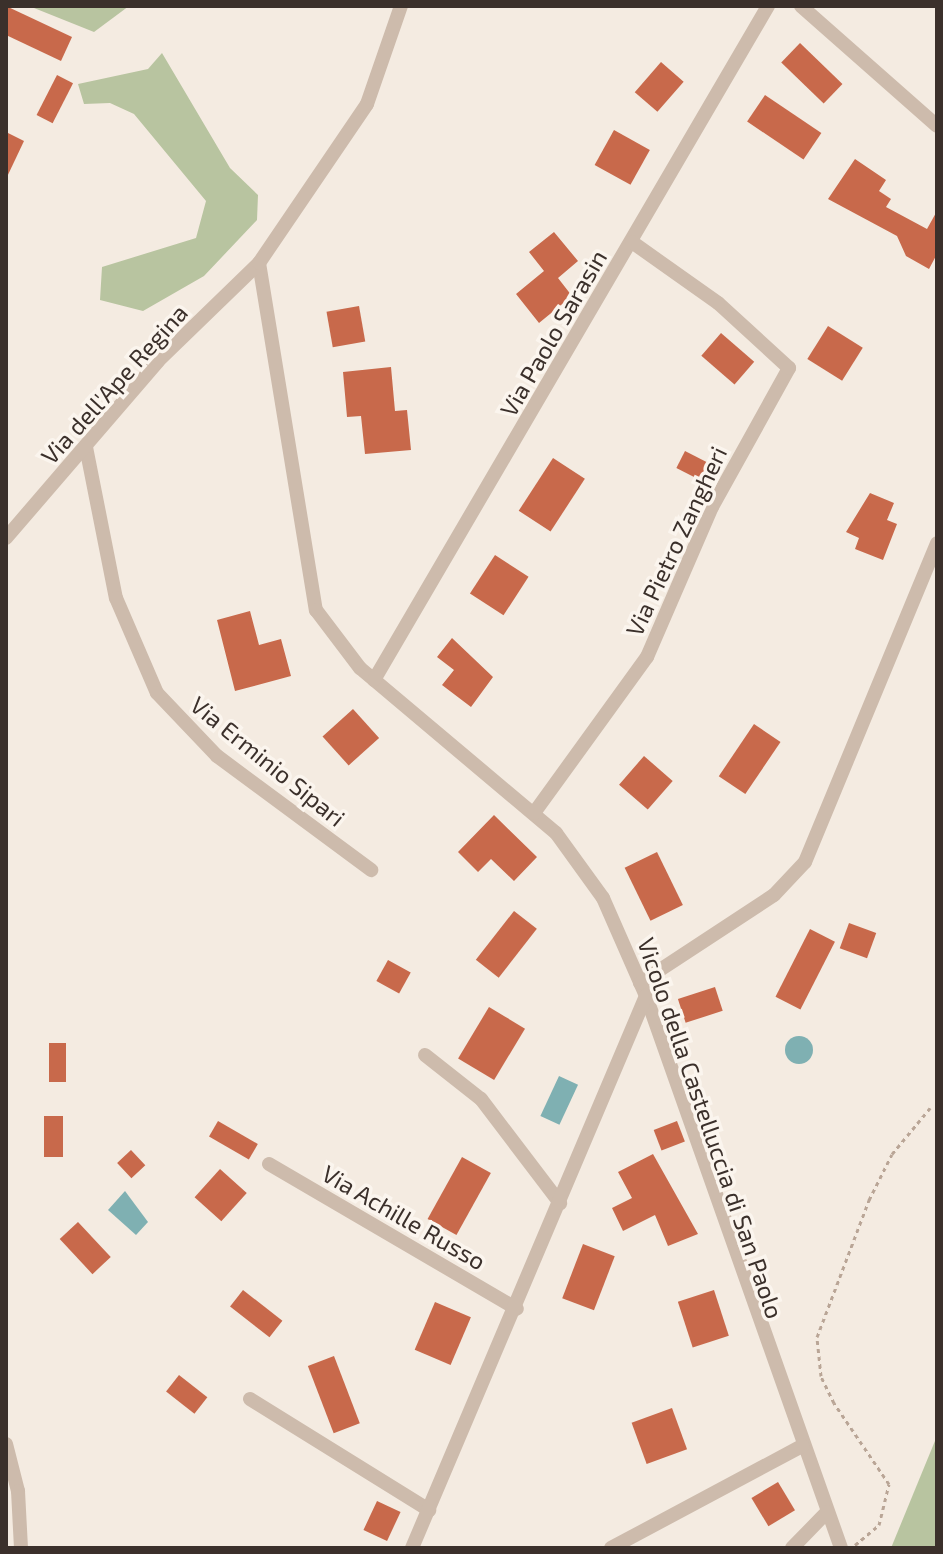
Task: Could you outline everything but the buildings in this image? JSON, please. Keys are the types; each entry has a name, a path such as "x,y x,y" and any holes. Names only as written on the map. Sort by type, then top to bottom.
{"street":[{"name":"Via dell'Ape Regina","path":"6,538 158,361 259,263 367,104 401,6"},
{"name":"Via Paolo Sarasin","path":"374,680 768,6"},
{"path":"801,6 937,126"},
{"name":"Via Pietro Zangheri","path":"534,813 647,657 712,507 789,368 718,303 632,242"},
{"name":"Vicolo della Castelluccia di San Paolo","path":"259,263 309,592 335,641 374,680 534,813 590,875 643,990 802,1446 840,1546"},
{"name":"Via Erminio Sipari","path":"86,447 123,621 157,693 217,756 371,870"},
{"path":"412,1548 517,1309 643,990 797,874 937,543"},
{"path":"425,1055 481,1099 560,1203"},
{"name":"Via Achille Russo","path":"269,1164 517,1309"},
{"path":"250,1399 429,1510"},
{"path":"6,1444 21,1510 21,1548"},
{"path":"611,1548 802,1446"},
{"path":"792,1548 827,1512"}],"path":[{"path":"840,1546 869,1539 887,1509 889,1484 834,1403 821,1376 817,1337 869,1200 892,1154 930,1108"}],"green space":[{"path":"29,6 129,6 94,32"},
{"path":"162,53 230,168 258,195 257,220 204,276 143,311 100,300 102,267 196,238 206,201 134,114 110,103 84,104 78,84 148,69"},
{"path":"937,1436 937,1548 891,1548"}],"water":[{"path":"799,1036 809,1040 813,1050 809,1060 799,1064 789,1060 785,1050 789,1040"},
{"path":"559,1076 578,1085 559,1125 540,1116"},
{"path":"125,1191 148,1222 136,1235 108,1210"}]}
